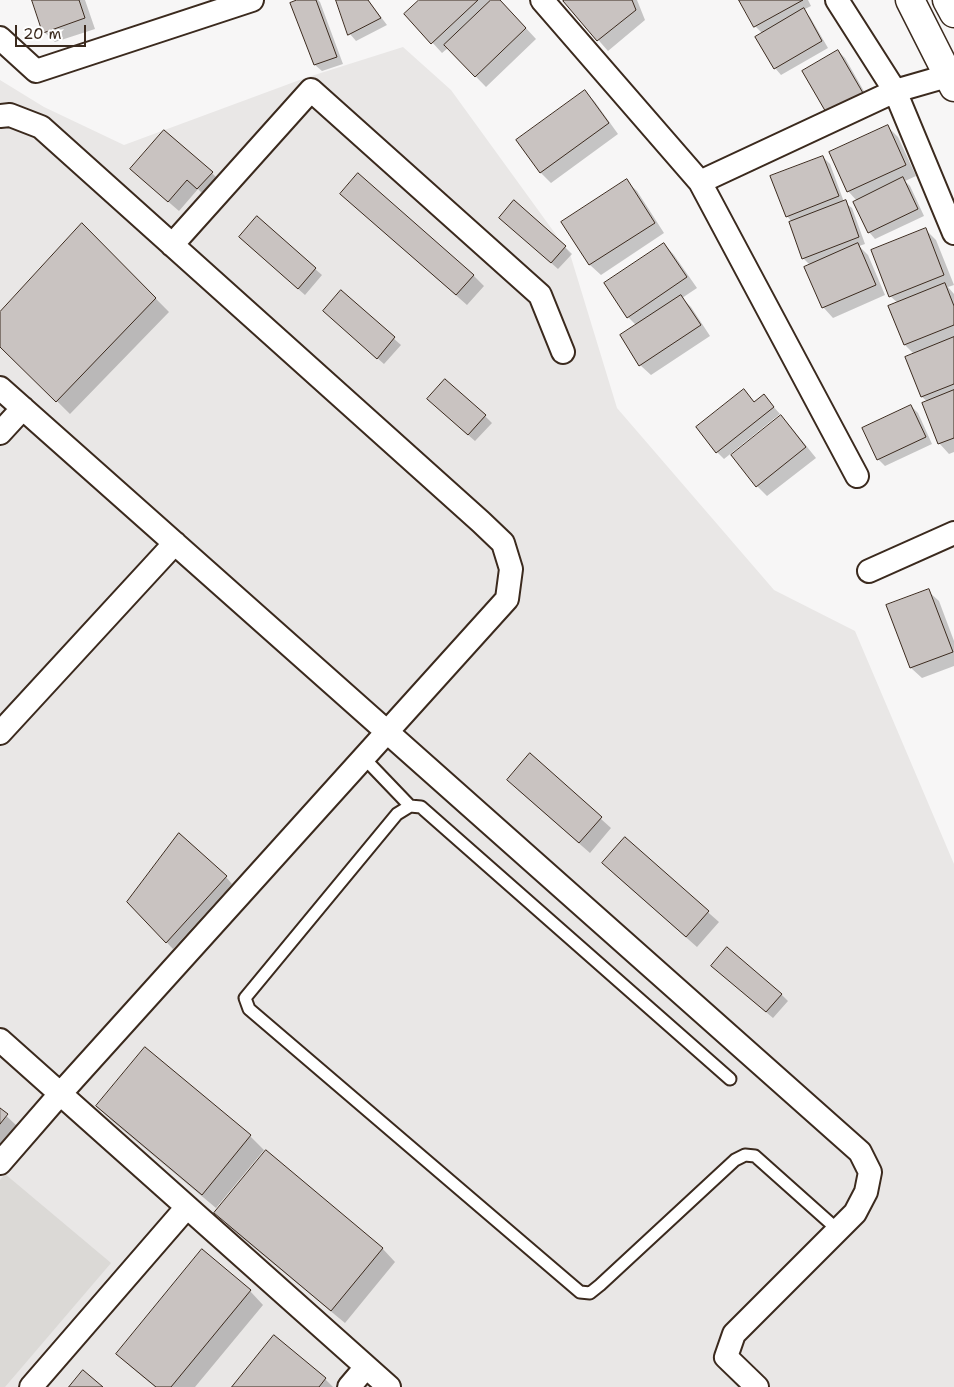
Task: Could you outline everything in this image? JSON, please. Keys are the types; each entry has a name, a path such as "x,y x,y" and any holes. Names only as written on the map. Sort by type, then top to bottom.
{"main road":[{"path":"910,0 952,79"},
{"path":"947,0 954,13"}],"street":[{"path":"0,38 36,71 252,0"},
{"path":"542,0 700,182 857,476"},
{"path":"837,0 895,91 954,233"},
{"path":"700,182 895,91 952,79"},
{"path":"172,245 311,90 540,295 564,352"},
{"path":"0,116 10,115 41,127 481,522 503,543 511,568 507,598 0,1163"},
{"path":"0,388 860,1152 870,1172 866,1192 855,1213 734,1334 726,1357 758,1387"},
{"path":"0,433 23,408"},
{"path":"869,571 954,533"},
{"path":"0,733 176,543"},
{"path":"0,1040 389,1387"},
{"path":"31,1387 187,1207"},
{"path":"349,1387 366,1367"}],"lane":[{"path":"364,758 410,806"},
{"path":"730,1080 421,807 410,806 397,814 244,998 249,1010 580,1292 590,1293 600,1286 735,1160 745,1155 755,1156 838,1230"}],"shaded area":[{"path":"403,47 451,90 570,254 617,408 774,590 855,631 954,864 954,1387 0,1387 0,80 44,107 124,145 305,78"},
{"path":"5,1174 111,1263 5,1387 0,1387 0,1180"}],"building":[{"path":"32,0 79,0 85,18 43,33"},
{"path":"297,0 316,0 337,57 314,65 290,3"},
{"path":"336,0 368,0 381,18 348,35"},
{"path":"419,0 478,0 431,44 404,14"},
{"path":"491,0 500,0 526,28 475,77 444,45"},
{"path":"632,0 636,10 597,41 563,1"},
{"path":"739,0 803,0 754,27"},
{"path":"804,8 822,41 774,69 755,37"},
{"path":"838,50 863,93 827,114 802,71"},
{"path":"585,90 609,123 540,173 516,140"},
{"path":"888,125 906,165 847,192 829,152"},
{"path":"164,130 213,172 197,189 187,180 168,202 130,169"},
{"path":"823,156 839,196 786,217 770,176"},
{"path":"358,173 474,275 456,295 340,194"},
{"path":"903,177 918,209 868,233 853,202"},
{"path":"627,179 655,223 589,265 561,222"},
{"path":"514,200 566,246 551,263 499,218"},
{"path":"846,200 859,237 802,259 789,222"},
{"path":"257,216 316,268 298,289 239,237"},
{"path":"82,223 156,298 56,402 0,347 0,312"},
{"path":"926,228 944,275 889,297 871,250"},
{"path":"664,243 687,277 627,318 604,283"},
{"path":"858,243 876,285 822,308 804,267"},
{"path":"945,283 954,306 954,325 904,345 888,306"},
{"path":"341,290 395,337 377,359 323,311"},
{"path":"681,295 701,325 639,366 620,335"},
{"path":"954,337 954,384 921,397 905,357"},
{"path":"445,379 486,415 468,435 427,399"},
{"path":"744,389 754,402 764,394 774,407 716,453 696,427"},
{"path":"954,390 954,438 938,444 922,403"},
{"path":"911,405 926,437 877,460 862,428"},
{"path":"781,415 806,447 756,487 731,455"},
{"path":"929,589 953,652 910,668 886,605"},
{"path":"530,753 602,817 579,843 507,780"},
{"path":"179,833 227,876 166,943 127,902"},
{"path":"625,837 709,911 686,937 602,863"},
{"path":"727,947 782,994 766,1012 711,966"},
{"path":"145,1047 251,1135 202,1195 96,1106"},
{"path":"0,1108 8,1114 0,1124"},
{"path":"266,1150 383,1248 331,1311 214,1213"},
{"path":"202,1249 251,1290 171,1387 156,1387 116,1354"},
{"path":"274,1335 326,1378 319,1387 232,1387"},
{"path":"83,1370 103,1387 69,1387"}]}
